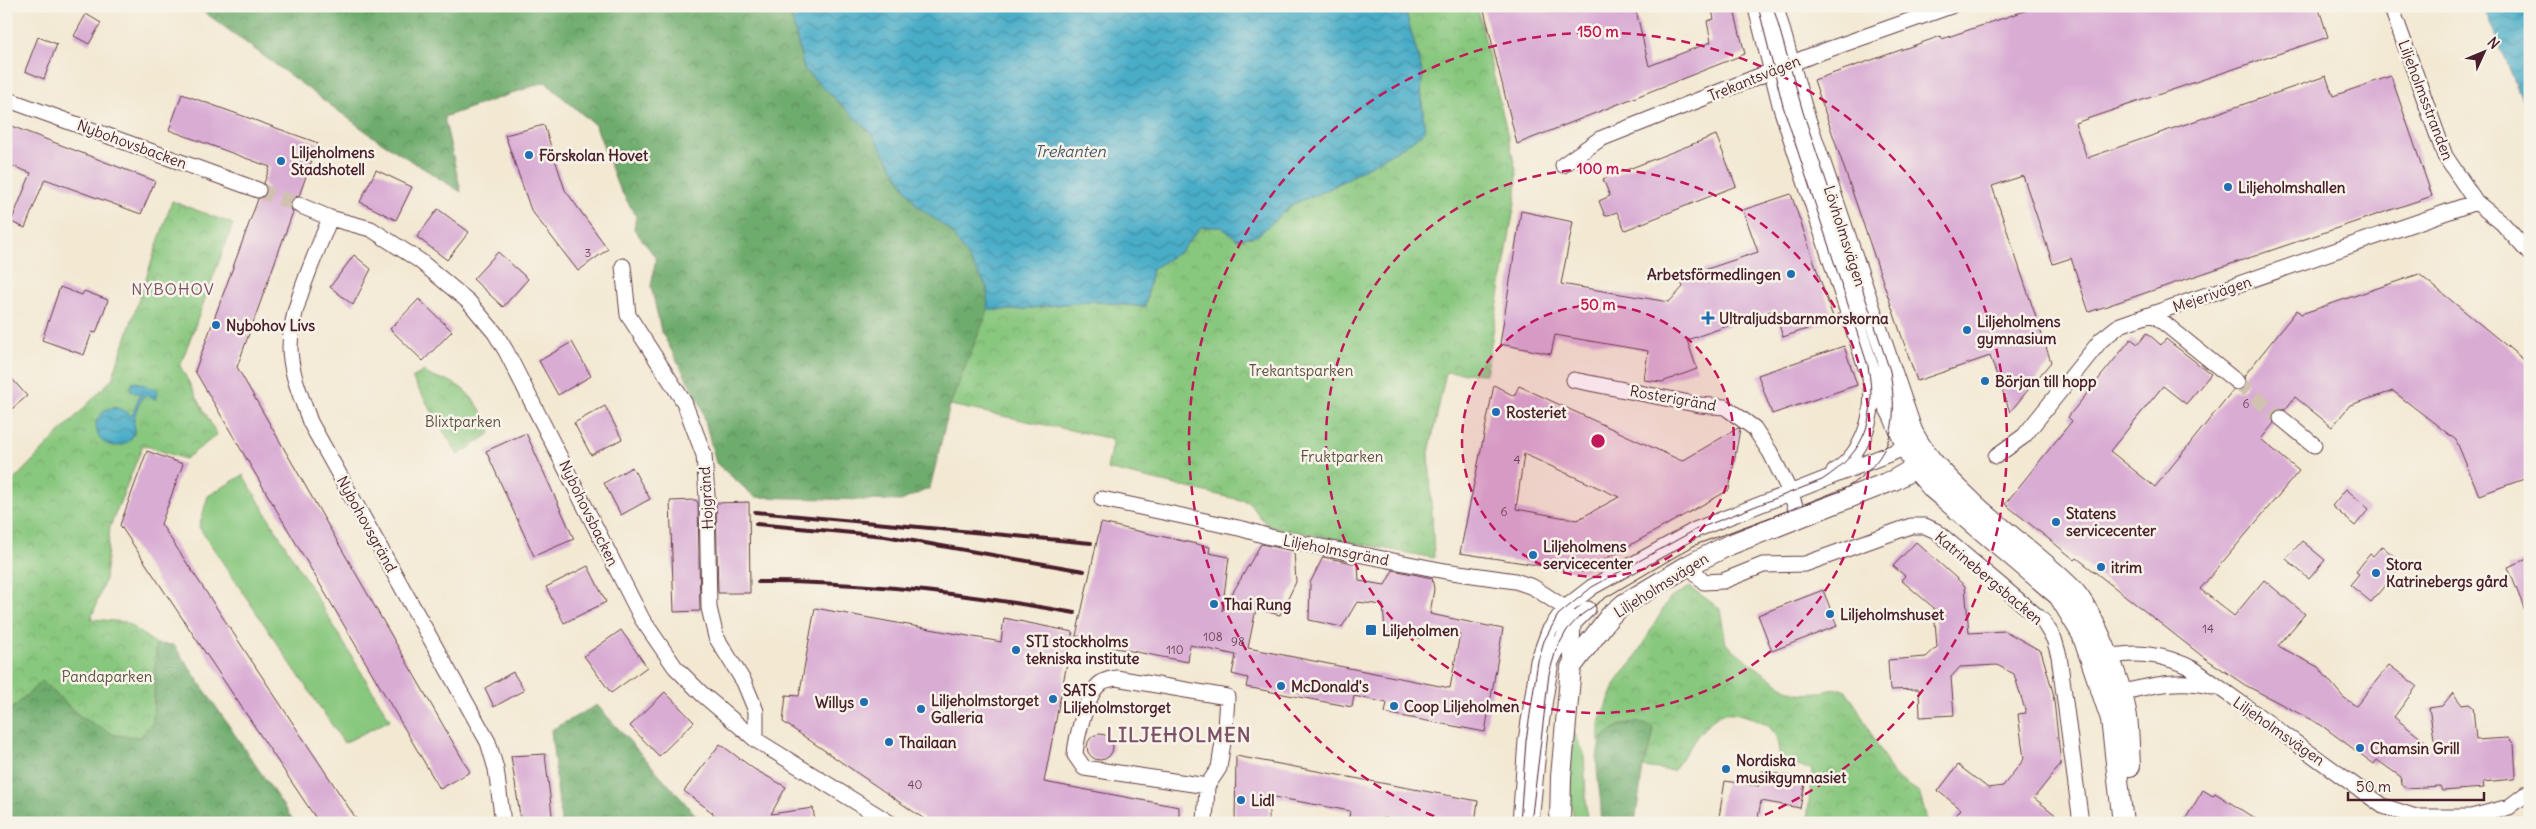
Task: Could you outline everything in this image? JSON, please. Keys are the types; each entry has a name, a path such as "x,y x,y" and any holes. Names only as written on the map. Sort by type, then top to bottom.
{"street":[{"name":"Lövholmsvägen","path":"1758,6 1890,371 1912,446"},
{"name":"Lövholmsvägen","path":"1773,6 1781,67 1868,366 1873,392 1872,408 1866,432"},
{"name":"Trekantsvägen","path":"1563,165 1600,139 1781,67 1951,6"},
{"name":"Liljeholmsstranden","path":"2391,6 2445,156 2476,202 2502,223 2530,254"},
{"name":"Nybohovsbacken","path":"6,99 258,190"},
{"name":"Mejerivägen","path":"1996,456 2024,436 2110,331 2153,314 2476,202"},
{"name":"Nybohovsbacken","path":"299,205 330,218 371,229 420,261 469,302 495,333 536,406 642,619 675,667 702,694 756,740 890,823"},
{"name":"Nybohovsgränd","path":"330,218 294,316 290,347 294,375 310,422 488,742 496,769 502,823"},
{"name":"Hojgränd","path":"623,266 628,315 684,402 704,455 707,496 709,608 716,637 744,682 756,710 756,740"},
{"path":"2153,314 2237,382"},
{"name":"Lövholmsvägen","path":"1868,366 1894,417 1922,465"},
{"name":"Rosterigränd","path":"1574,380 1700,406 1725,407 1754,428 1770,452 1791,494 1800,518"},
{"path":"2281,418 2314,445"},
{"name":"Liljeholmsvägen","path":"1822,480 1840,468 1856,450 1866,432"},
{"name":"Liljeholmsvägen","path":"1520,823 1526,749 1538,661 1549,631 1565,608 1592,587 1695,530 1912,446"},
{"name":"Liljeholmsvägen","path":"1572,667 1610,616 1624,604 1689,565 1729,545 1800,518 1922,465"},
{"path":"1922,465 2072,589 2092,620 2100,660 2113,695 2126,716 2134,823"},
{"name":"Liljeholmsgränd","path":"1102,499 1243,529 1270,537 1445,571 1515,581 1533,587 1565,608"},
{"name":"Katrinebergsbacken","path":"1689,565 1704,582 1723,581 1763,565 1805,564 1912,526 1925,526 1936,531 2043,620 2054,639 2059,656 2081,823"},
{"path":"1560,823 1561,777 1572,667 1572,624 1565,608 1605,609 1624,604"},
{"path":"1531,823 1549,674 1556,650 1572,624 1588,609"},
{"name":"Liljeholmsvägen","path":"2100,660 2141,654 2179,661 2383,806 2416,817 2471,817 2509,807 2530,791"},
{"path":"1205,823 1207,786 1219,768 1227,697 1116,678 1101,682 1093,690 1076,740 1075,755 1084,768 1207,786"},
{"name":"Liljeholmsvägen","path":"2113,695 2175,681 2197,682 2220,689"},
{"path":"2113,695 2112,719 2123,823"}],"green space":[{"path":"196,6 789,6 804,69 872,134 917,206 950,230 987,287 988,310 950,405 930,488 901,501 755,497 716,463 701,405 661,331 651,286 656,258 634,229 636,216 617,184 596,126 545,82 444,117 461,192 375,138"},
{"name":"Trekantsparken","path":"1404,6 1477,6 1517,174 1516,196 1486,374 1446,372 1429,453 1434,558 1267,526 1249,502 1107,469 1113,439 950,405 988,310 1016,310 1089,301 1145,307 1152,269 1181,251 1201,227 1222,227 1237,239 1257,236 1293,204 1331,188 1406,145 1424,132 1423,75"},
{"name":"Pandaparken","path":"172,201 233,224 180,366 217,435 185,459 143,445 110,527 105,579 91,619 126,622 156,644 153,721 140,737 115,735 81,717 42,681 6,714 6,488 112,379"},
{"name":"Blixtparken","path":"424,371 434,377 457,385 470,396 480,409 491,433 458,455 412,378"},
{"path":"243,475 390,720 344,743 199,527 208,496"},
{"path":"1690,587 1720,609 1726,644 1782,686 1804,694 1845,689 1858,709 1894,776 1919,792 1928,823 1807,823 1812,769 1779,763 1778,743 1772,730 1760,721 1739,714 1725,713 1706,726 1673,771 1643,767 1650,749 1654,729 1647,725 1632,722 1625,724 1611,731 1599,742 1599,724 1618,679 1632,663 1669,599"},
{"path":"156,644 174,645 295,823 6,823 6,714 42,681 81,718 153,721"},
{"path":"597,705 695,814 694,823 561,823 551,730"},
{"path":"1642,721 1654,729 1650,749 1643,767 1635,823 1601,823 1597,773 1597,758 1600,745 1607,734 1621,726"},
{"path":"1573,730 1584,753 1587,823 1572,823 1573,810 1565,800"}],"water":[{"name":"Trekanten","path":"789,6 1404,6 1423,75 1422,95 1425,131 1406,145 1331,188 1293,204 1257,236 1237,239 1221,227 1201,227 1181,251 1152,269 1145,307 1089,301 1016,310 988,310 987,287 950,230 917,206 872,134 804,69"},
{"path":"2483,6 2530,6 2530,118"},
{"path":"133,381 158,390 156,399 143,395 134,421 135,430 130,440 120,446 107,444 101,440 98,434 96,421 105,411 113,408 122,410 132,416 140,394 130,391"}],"building":[{"path":"1483,6 1635,6 1649,66 1711,42 1707,21 1714,19 1711,6 1733,6 1745,54 1517,144"},
{"path":"2039,6 2318,6 2328,37 2075,123 2087,158 2326,76 2333,96 2391,76 2432,196 2089,312 2071,258 2053,264 2023,176 1992,186 2051,362 2010,412 1990,356 1917,381 1814,80 1941,36 1942,39"},
{"path":"86,14 101,23 89,44 74,36"},
{"path":"38,37 57,44 44,79 25,71"},
{"path":"182,94 318,143 299,196 294,197 290,202 293,212 237,367 470,772 440,789 195,371 258,199 267,194 267,188 264,183 270,167 169,130"},
{"path":"6,124 155,181 141,214 45,179 25,228 11,222 31,173 6,164"},
{"path":"544,125 565,190 608,249 578,271 531,210 505,135"},
{"path":"1716,135 1736,186 1625,230 1617,212 1605,216 1599,201 1610,196 1603,179"},
{"path":"376,170 412,187 396,220 360,202"},
{"path":"1791,194 1834,320 1783,337 1774,310 1687,340 1697,369 1662,382 1644,380 1648,351 1555,335 1551,354 1500,344 1521,211 1573,222 1561,284 1669,302 1683,287 1680,278 1758,252 1743,210"},
{"path":"438,209 469,232 447,260 417,237"},
{"path":"498,252 528,279 503,307 473,279"},
{"path":"354,255 371,269 353,305 330,287"},
{"path":"2419,274 2530,365 2530,477 2479,495 2456,440 2393,391 2350,405 2332,427 2295,397 2285,410 2278,409 2274,412 2272,417 2274,423 2261,439 2299,471 2200,589 2234,616 2264,580 2305,614 2278,646 2318,667 2343,697 2356,706 2389,665 2417,686 2394,717 2436,750 2429,708 2442,706 2453,693 2462,705 2469,704 2473,707 2476,740 2508,738 2514,744 2516,775 2514,779 2483,782 2484,788 2442,791 2440,786 2407,788 2402,785 2401,777 2377,760 2374,764 2321,725 2245,685 2202,656 2077,558 2075,560 2005,504 2072,421 2068,417 2131,339 2138,344 2147,333 2161,345 2166,339 2211,374 2186,404 2163,386 2110,451 2155,487 2233,390 2240,391 2244,388 2246,383 2244,376 2297,310 2301,314"},
{"path":"60,287 82,295 84,291 108,300 96,333 92,332 84,355 42,340"},
{"path":"419,299 452,331 423,361 390,329"},
{"path":"572,342 591,376 558,395 539,361"},
{"path":"1844,346 1857,385 1772,414 1758,375"},
{"path":"6,372 27,396 6,414"},
{"path":"1494,385 1514,396 1519,386 1682,461 1738,428 1740,429 1729,490 1582,572 1460,553","holes":["1524,454 1619,497 1577,520 1516,509"]},
{"path":"605,406 622,439 591,455 574,423"},
{"path":"526,433 574,539 534,556 486,451"},
{"path":"147,451 183,464 161,524 359,823 319,823 120,525"},
{"path":"632,467 650,499 621,515 604,483"},
{"path":"2346,489 2369,509 2355,526 2332,506"},
{"path":"696,500 698,503 700,611 674,612 670,501"},
{"path":"749,502 750,593 718,593 716,503"},
{"path":"1101,523 1210,547 1209,553 1229,557 1222,611 1261,544 1294,551 1296,582 1280,615 1256,609 1248,648 1450,688 1460,634 1426,626 1420,638 1385,632 1383,605 1357,602 1342,627 1309,620 1310,583 1323,557 1358,564 1359,581 1385,585 1393,570 1432,578 1434,589 1430,614 1503,629 1485,732 1385,713 1387,703 1354,696 1352,707 1246,687 1248,678 1232,674 1236,655 1190,645 1188,662 1100,645 1100,640 1076,636"},
{"path":"2302,541 2325,560 2309,579 2286,559"},
{"path":"1916,542 1965,586 1969,633 2005,631 2041,651 2053,692 2061,764 2034,798 2066,823 2011,823 2007,820 1989,823 1950,823 1961,809 1938,791 1958,765 1988,788 2003,786 2024,759 2018,714 2026,713 2014,674 1997,665 1960,667 1951,677 1954,715 1920,717 1919,689 1890,690 1888,660 1926,657 1937,647 1934,608 1901,580 1905,576 1893,566"},
{"name":"Stora Katrinebergs gård","path":"2382,546 2403,564 2371,602 2350,585 2359,574 2356,572 2370,554 2373,556"},
{"path":"2530,558 2530,621 2529,621 2508,567"},
{"path":"588,566 606,602 564,623 546,587"},
{"path":"1823,590 1837,626 1772,651 1758,615"},
{"name":"Liljeholmstorget Galleria","path":"815,608 1001,642 1004,618 1073,632 1044,782 1179,807 1179,823 930,823 783,722 786,695 799,696"},
{"path":"621,630 647,667 611,693 584,656"},
{"path":"513,672 524,690 494,707 485,688"},
{"path":"665,692 694,722 659,756 630,726"},
{"path":"1100,734 1109,738 1113,747 1109,756 1100,760 1091,756 1087,747 1091,738"},
{"path":"720,744 754,769 786,787 771,814 813,808 815,823 769,823 769,818 766,823 715,823 713,813 684,791"},
{"path":"545,754 553,823 521,823 511,756"},
{"path":"1236,756 1478,801 1475,823 1408,823 1383,818 1382,823 1348,823 1350,811 1269,796 1269,823 1235,823"},
{"path":"1762,771 1806,779 1800,808 1761,801 1757,823 1718,823 1725,781 1759,786"},
{"path":"2203,790 2213,796 2215,793 2262,823 2183,823"}],"tunnel":[{"path":"258,190 299,205"},
{"path":"2237,382 2281,418"}],"tram line":[{"path":"1520,823 1526,741 1538,661 1544,641 1558,615 1592,587 1695,530 1822,480 1849,457 1859,445 1865,431 1871,401 1868,366 1783,106 1758,6"},
{"path":"1531,823 1549,674 1556,650 1567,630 1580,616 1605,598 1695,545 1841,491 1871,467 1888,441 1892,426 1893,409 1890,371 1803,112 1773,6"}],"railway":[{"path":"755,512 1091,543"},
{"path":"756,524 885,536 1084,571"},
{"path":"758,582 878,586 996,600 1075,613"}],"place":[{"name":"Förskolan Hovet","path":"529,155"},
{"name":"Liljeholmens Stadshotell","path":"281,161"},
{"name":"Liljeholmshallen","path":"2228,187"},
{"name":"Arbetsförmedlingen","path":"1791,274"},
{"name":"Ultraljudsbarnmorskorna","path":"1708,318"},
{"name":"Nybohov Livs","path":"216,325"},
{"name":"Liljeholmens gymnasium","path":"1967,330"},
{"name":"Början till hopp","path":"1985,381"},
{"name":"Rosteriet","path":"1496,412"},
{"name":"Statens servicecenter","path":"2056,522"},
{"name":"Liljeholmens servicecenter","path":"1533,555"},
{"name":"itrim","path":"2101,567"},
{"name":"Stora Katrinebergs gård","path":"2376,573"},
{"name":"Thai Rung","path":"1214,604"},
{"name":"Liljeholmshuset","path":"1830,614"},
{"name":"Liljeholmen","path":"1371,630"},
{"name":"STI stockholms tekniska institute","path":"1016,650"},
{"name":"McDonald's","path":"1281,686"},
{"name":"SATS Liljeholmstorget","path":"1053,699"},
{"name":"Willys","path":"864,702"},
{"name":"Coop Liljeholmen","path":"1394,706"},
{"name":"Liljeholmstorget Galleria","path":"921,709"},
{"name":"Thailaan","path":"889,742"},
{"name":"Chamsin Grill","path":"2360,748"},
{"name":"Nordiska musikgymnasiet","path":"1726,769"},
{"name":"Lidl","path":"1241,800"}],"district":[{"name":"NYBOHOV","path":"173,289"},
{"name":"LILJEHOLMEN","path":"1179,734"}],"park label":[{"name":"Fruktparken","path":"1342,456"}]}
